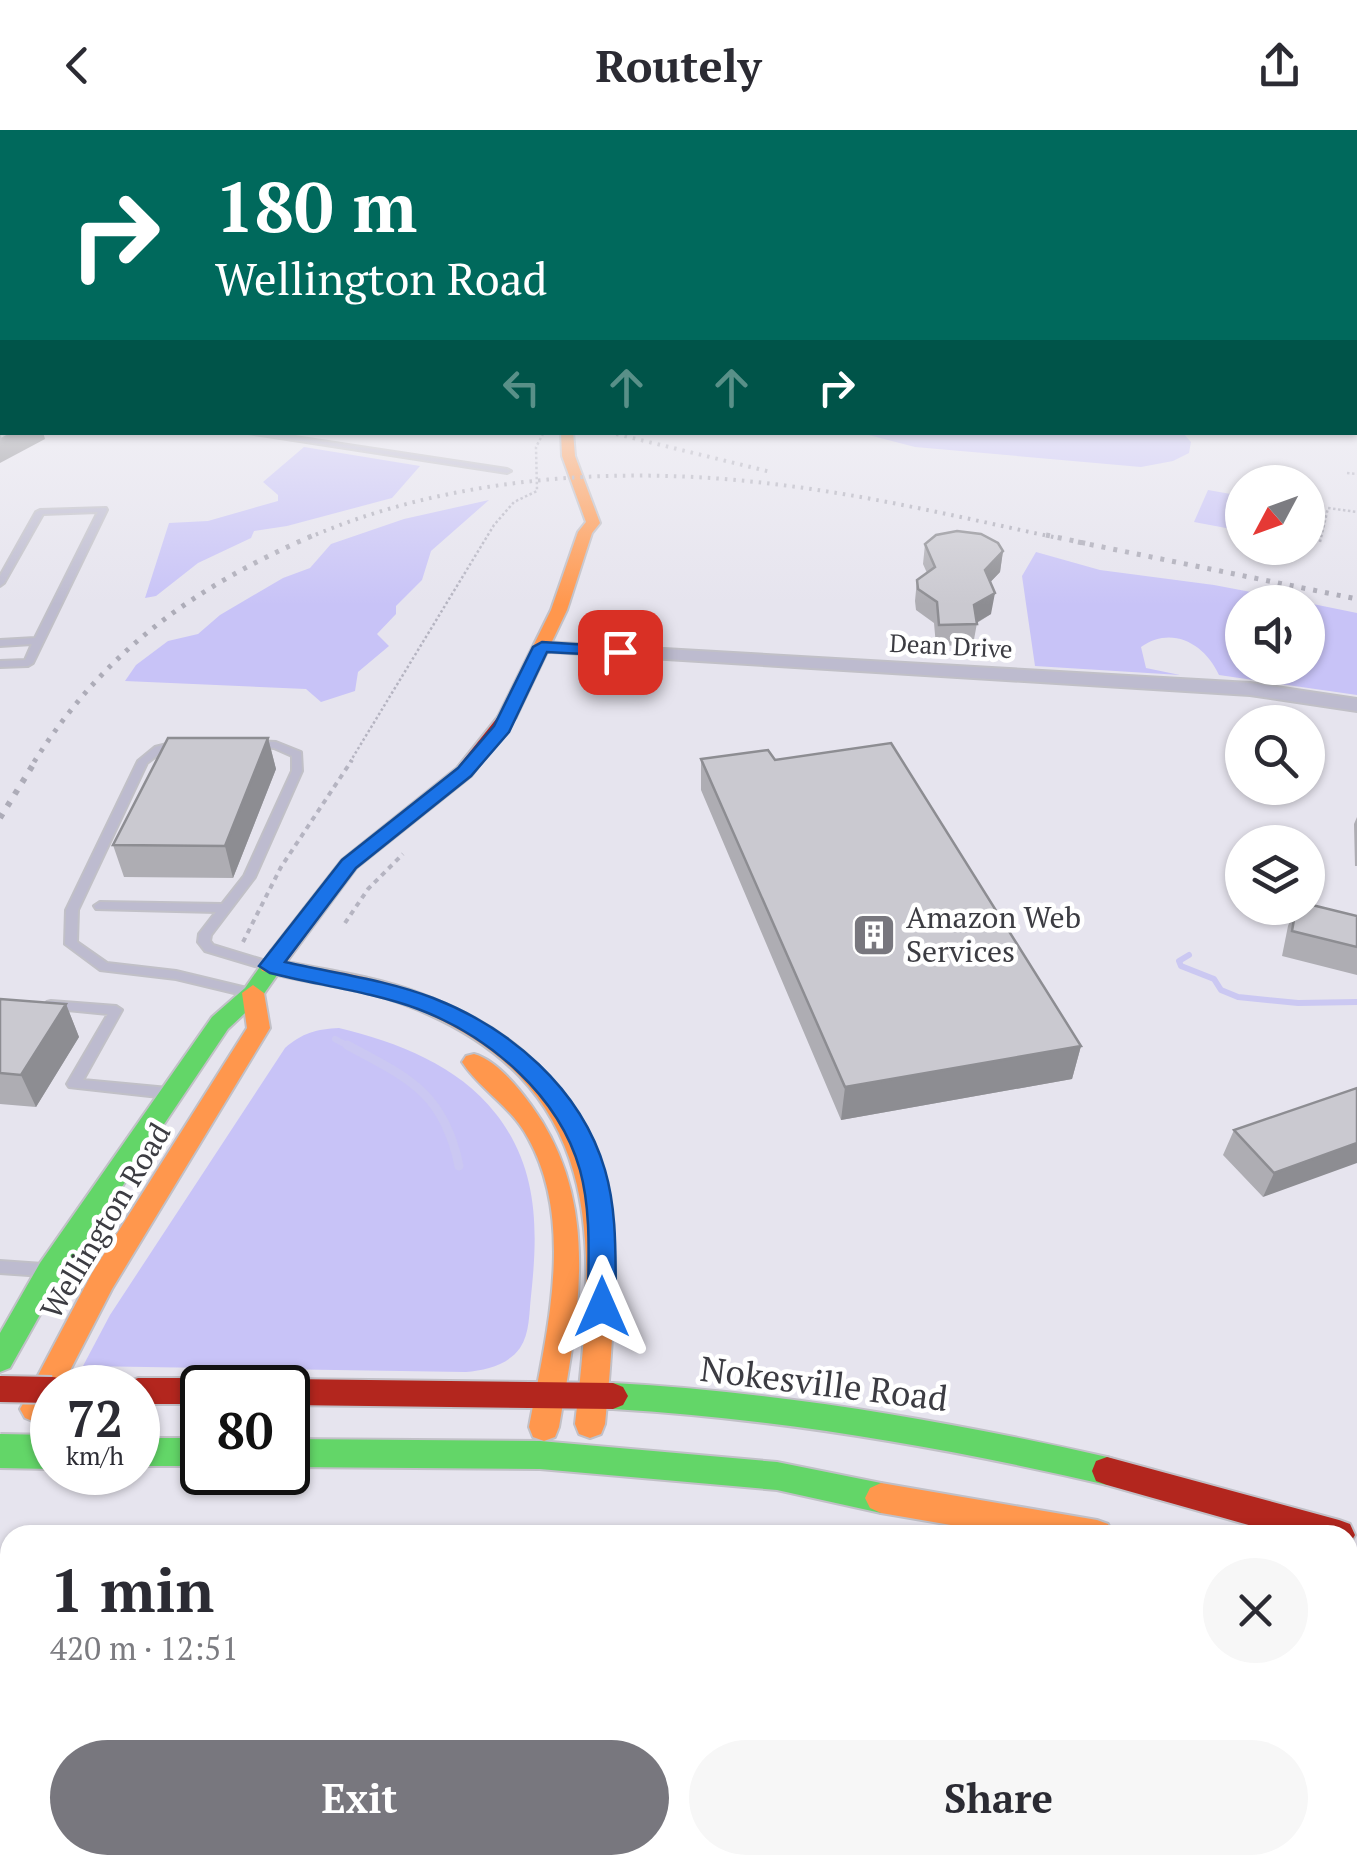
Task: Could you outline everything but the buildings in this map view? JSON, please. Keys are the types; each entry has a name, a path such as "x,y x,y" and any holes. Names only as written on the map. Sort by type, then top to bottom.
{"main road":[{"path":"547,441 552,482 585,532"},
{"name":"Wellington Road","path":"0,1359 50,1271 220,1023 253,994 336,878 464,772 502,728 542,647 578,562 585,532 593,523 593,510 565,457 566,441"},
{"path":"270,966 388,992 454,1015 502,1045 556,1096 584,1147 598,1197 602,1307 586,1458"},
{"path":"253,994 283,999"},
{"name":"Wellington Road","path":"0,1482 62,1352 102,1281 259,1028 253,994"},
{"path":"448,1046 509,1092 552,1156 565,1210 570,1262 540,1454"},
{"path":"0,1389 30,1390"},
{"name":"Nokesville Road","path":"310,1392 594,1395 769,1408 966,1438 1205,1496 1305,1525"},
{"path":"0,1452 30,1452"},
{"path":"310,1453 540,1454 776,1476 1043,1525"}],"street":[{"name":"Dean Drive","path":"542,647 1268,690 1357,705"}],"lane":[{"path":"308,441 507,471"},
{"path":"0,583 40,512 103,510 28,663 0,664"},
{"path":"0,642 38,640"},
{"path":"196,744 158,749 143,761 72,910 71,944 104,967 176,975 253,994"},
{"path":"236,744 291,749 298,761 297,771 249,878 205,934 204,942 210,948 270,966"},
{"path":"100,906 224,908"},
{"path":"38,1004 116,1010 74,1084 171,1093"},
{"path":"0,1266 50,1271"}],"path":[{"path":"238,956 252,918 281,867 361,746 474,556 514,502 537,490 536,447 540,441"},
{"path":"1346,473 1357,474"},
{"path":"1325,521 1328,508 1357,512"},
{"path":"345,923 368,889 414,845 410,814"}],"shaded area":[{"path":"894,441 1191,442 1189,453 1173,461 1141,467 915,447"},
{"path":"304,447 420,466 392,498 254,531 251,538 198,563 156,596 145,598 169,523 208,521 278,501 278,495 263,482"},
{"path":"1208,490 1225,493 1225,528 1194,522"},
{"path":"489,500 431,551 422,580 396,606 396,614 377,634 389,646 358,672 355,691 321,702 306,689 125,681 136,665 168,641 198,634 220,615 283,578 310,568 331,544 404,519"},
{"path":"1036,552 1100,570 1225,587 1225,676 1219,675 1196,647 1176,638 1141,647 1146,668 1180,675 1035,666 1022,576"},
{"path":"1325,606 1357,613 1357,695 1288,685 1325,685"},
{"path":"339,1028 383,1040 445,1069 481,1097 510,1135 528,1179 534,1224 528,1323 520,1348 496,1366 466,1372 310,1370 310,1365 84,1365 110,1315 285,1048 324,1029"}],"waterway":[{"path":"1189,955 1179,961 1181,966 1214,979 1221,990 1238,997 1298,1003 1357,1002"},
{"path":"335,1039 352,1048"},
{"path":"347,1045 421,1090 444,1121 459,1166"}],"railway":[{"path":"646,441 771,472"},
{"path":"308,538 419,501 477,489 597,476 715,478 809,489 1058,538"},
{"path":"34,762 91,687 156,626 230,577 314,535"},
{"path":"1046,535 1089,544"},
{"path":"1078,542 1357,599"},
{"path":"0,818 36,760"}],"traffic: fast":[{"path":"0,1359 50,1271 220,1023 253,993 279,956"},
{"path":"613,1396 738,1405 862,1421 1107,1471"},
{"path":"0,1451 30,1452"},
{"path":"160,1452 180,1452"},
{"path":"310,1453 540,1455 777,1476 881,1498"}],"traffic: slow":[{"path":"507,717 559,610 585,532 593,523 566,441"},
{"path":"270,966 369,986 426,1004 491,1038 538,1079 570,1125 590,1176 600,1233 601,1293 590,1424"},
{"path":"58,1365 102,1281 259,1028 253,993"},
{"path":"474,1062 514,1099 539,1135 555,1173 564,1214 564,1300 544,1427"},
{"path":"881,1498 1039,1525"}],"traffic: jam":[{"path":"279,956 349,864 464,772 507,717"},
{"path":"0,1389 30,1390"},
{"path":"160,1391 180,1391"},
{"path":"310,1392 613,1396"},
{"path":"1107,1471 1303,1525"}],"place":[{"name":"Amazon Web Services","path":"874,935"}],"route":[{"path":"602,1307 602,1226 592,1170 570,1117 538,1076 502,1045 454,1015 388,992 270,966 349,864 464,772 502,728 542,647 620,652"}]}
